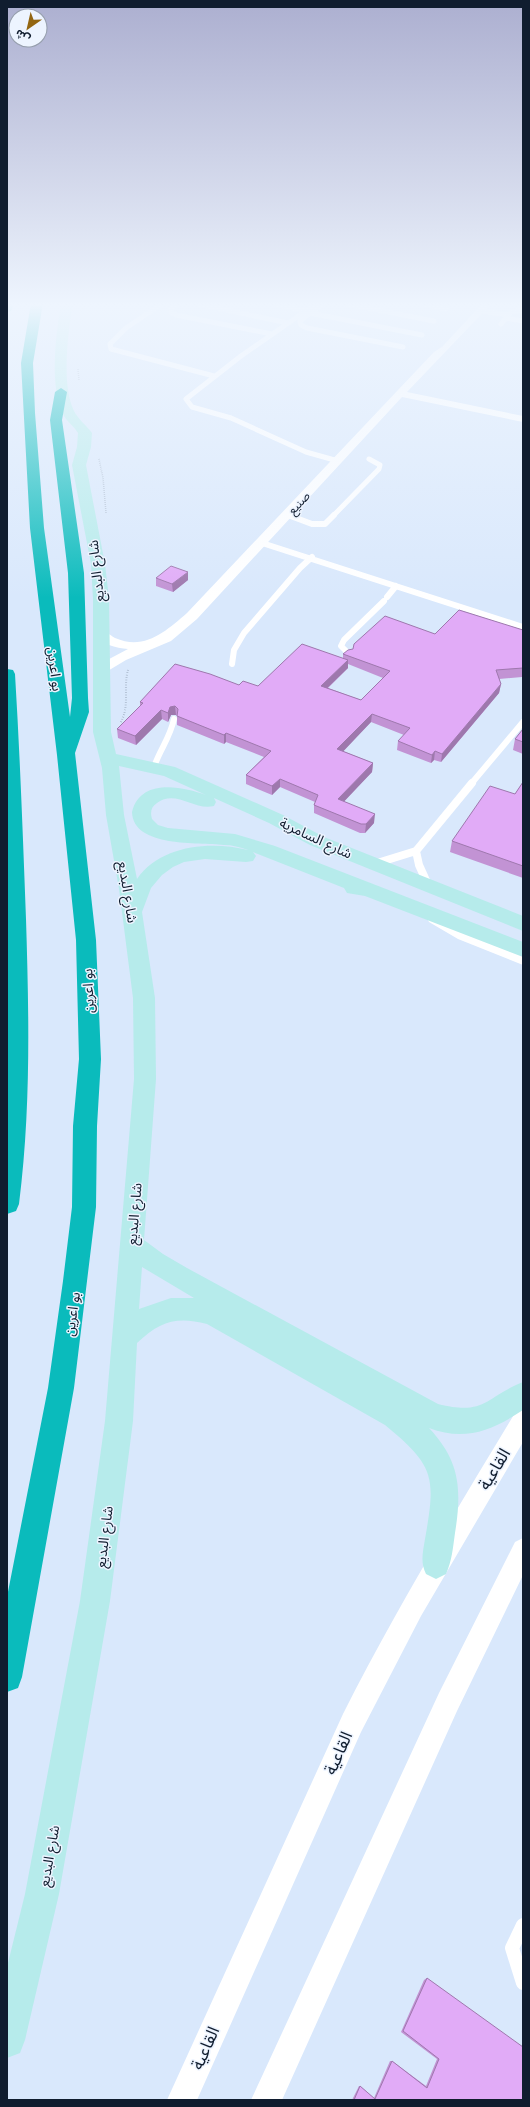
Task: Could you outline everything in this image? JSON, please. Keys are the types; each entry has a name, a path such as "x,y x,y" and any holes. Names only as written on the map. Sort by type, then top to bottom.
{"highway":[{"name":"بو اعرين","path":"7,1677 61,1388 76,1281 84,1207 85,1126 90,1059 86,940 66,755 37,528 29,401"},
{"path":"59,401 56,420 76,573 80,698 80,712 66,755"},
{"path":"7,674 19,1058 15,1124 7,1204"}],"main road":[{"name":"شارع البديع","path":"7,2040 42,1894 95,1601 119,1421 131,1244 145,1079 144,998 132,913 115,815 108,758 102,732 100,634 101,599 98,564 79,465 84,447 85,432 80,424 69,414 64,401"},
{"name":"شارع السامرية","path":"108,758 154,767 178,775 276,819 317,841 523,924"},
{"path":"317,841 277,831 199,798 180,792 167,792 152,797 141,810 143,821 157,832 170,835 217,837 245,843 271,851 433,916 523,950"},
{"path":"132,913 146,880 157,869 176,858 196,854 219,852 245,856 350,888 368,890"},
{"path":"131,1244 154,1262 178,1276 433,1416 456,1422 478,1421 494,1414 523,1395"},
{"path":"125,1337 147,1318 165,1312 184,1309 200,1309 221,1318 396,1416 415,1430 428,1444 440,1462 444,1475 446,1490 436,1564"}],"street":[{"name":"صنيع","path":"101,669 121,657 155,644 175,631 192,616 394,401"},
{"path":"437,401 523,419"},
{"name":"صنيع","path":"100,634 112,642 123,645 133,646 155,644"},
{"path":"433,916 447,926 464,935 523,959"},
{"name":"القاعية","path":"182,2100 352,1723 380,1666 436,1564 523,1421"},
{"path":"266,2100 455,1688 523,1550"}],"lane":[{"path":"187,401 189,405 231,418 306,452 338,461"},
{"path":"288,515 312,524 325,524 379,469 380,465 369,458"},
{"path":"262,542 312,557 523,628"},
{"path":"232,664 234,650 244,633 300,568 312,557"},
{"path":"350,654 341,646 344,640 396,586"},
{"path":"154,767 158,756 170,736 174,719"},
{"path":"373,864 398,858 416,851 523,722"},
{"path":"416,851 419,865 430,887"},
{"path":"523,1925 512,1948 523,1983"}],"building":[{"path":"171,566 188,572 172,584 156,578"},
{"path":"459,610 523,630 523,668 496,670 501,684 442,754 435,751 432,755 398,741 410,728 372,714 337,749 373,763 338,799 375,814 366,824 361,824 314,805 318,795 280,779 272,786 246,775 271,751 226,733 224,735 177,716 178,709 175,706 170,707 168,713 161,710 135,736 117,729 143,703 140,702 175,664 210,674 239,685 243,681 258,686 302,644 348,660 321,686 361,700 390,671 343,654 348,650 353,649 354,644 385,616 435,634"},
{"path":"523,729 523,742 515,739"},
{"path":"523,782 523,866 452,841 490,786 515,794"},
{"path":"427,1978 523,2047 523,2100 354,2100 360,2086 375,2099 392,2061 427,2088 439,2059 403,2031"}]}
